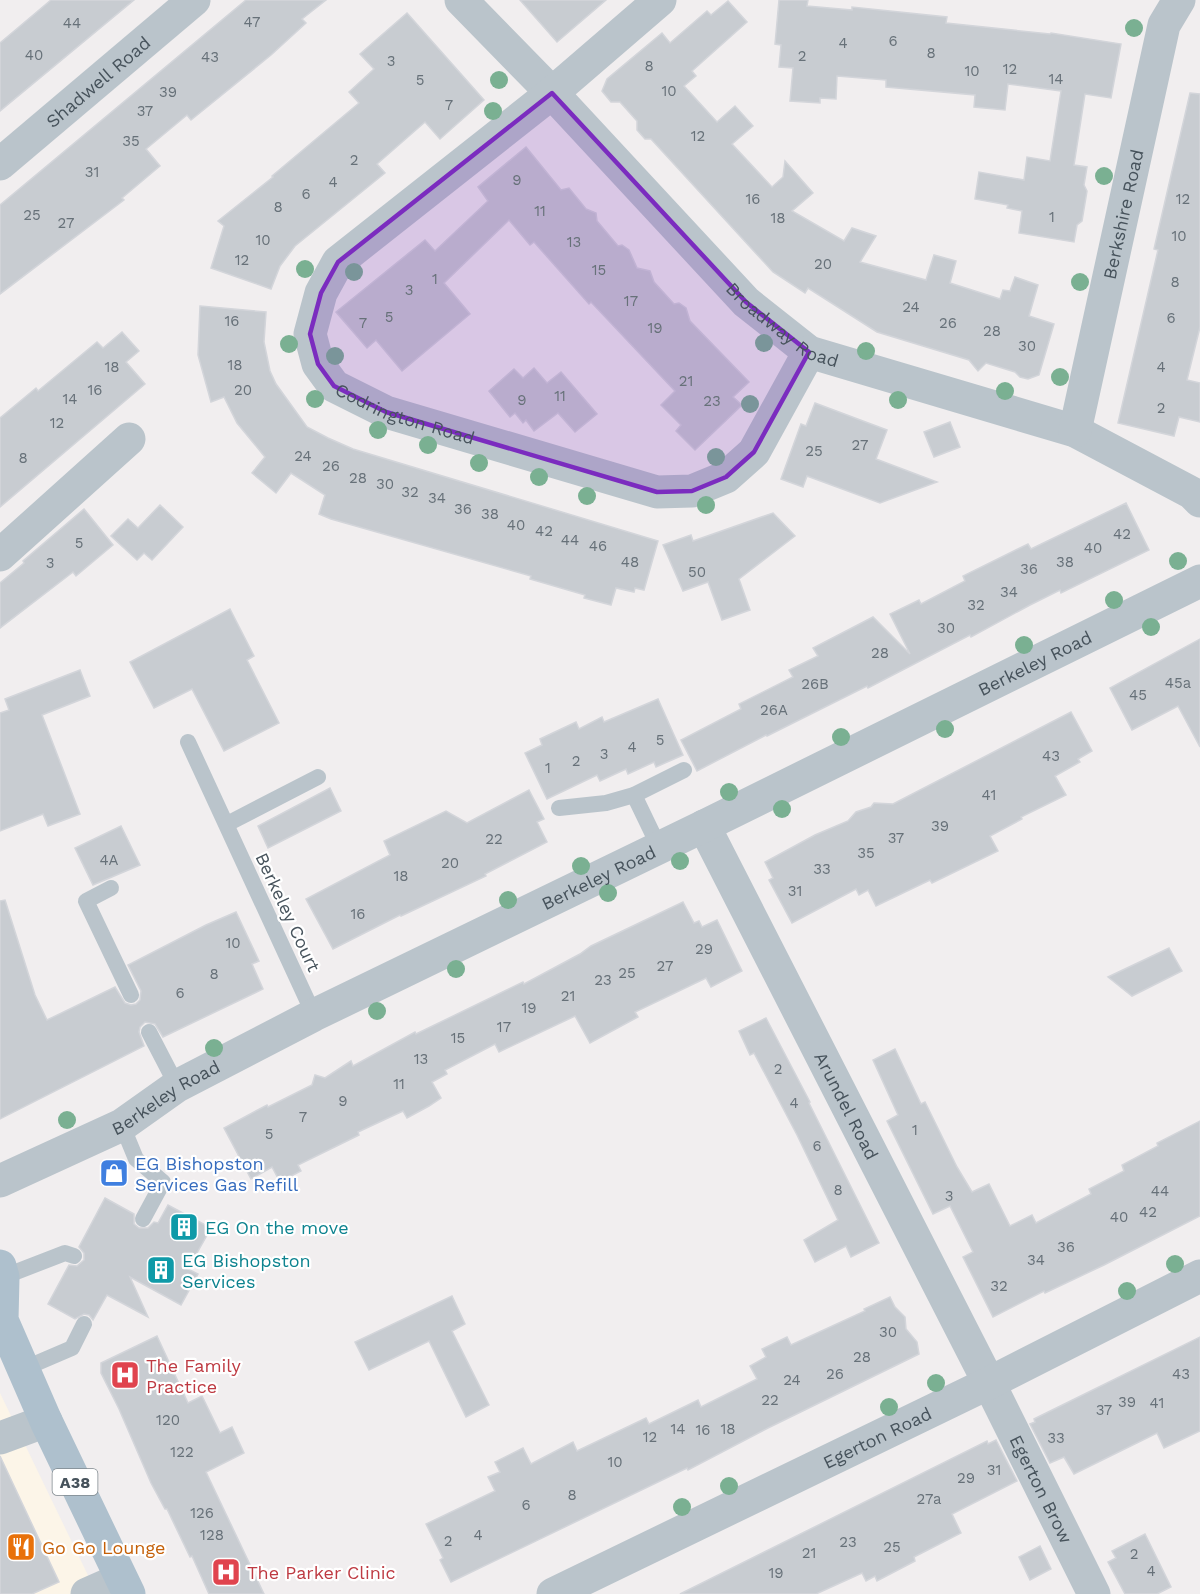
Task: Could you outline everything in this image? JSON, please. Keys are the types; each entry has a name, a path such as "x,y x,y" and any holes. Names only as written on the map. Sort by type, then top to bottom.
{"main road":[{"name":"A38","path":"2,1271 1,1320 125,1587"}],"street":[{"name":"Shadwell Road","path":"0,164 194,0"},
{"name":"Broadway Road","path":"461,0 552,93 746,302 809,352 1075,431 1192,493 1200,501"},
{"name":"Codrington Road","path":"660,0 552,93 339,262 321,293 310,334 318,364 334,386 386,412 657,492 692,491 726,477 754,452 809,352"},
{"name":"Berkshire Road","path":"1075,431 1164,25 1176,1"},
{"path":"0,555 129,439"},
{"name":"Berkeley Road","path":"0,1181 122,1125 177,1086 314,1015 704,826 1200,581"},
{"name":"Arundel Road","path":"704,826 989,1383"},
{"name":"Egerton Road","path":"553,1594 989,1383 1200,1276"},
{"name":"Egerton Brow","path":"989,1383 1094,1594"},
{"path":"0,1438 46,1421"},
{"path":"87,1594 125,1587"}],"lane":[{"name":"Berkeley Court","path":"188,742 314,1015"},
{"path":"559,808 606,803 634,795 684,770"},
{"path":"227,824 318,777"},
{"path":"634,795 659,847"},
{"path":"111,888 86,901 130,995"},
{"path":"149,1032 177,1086"},
{"path":"122,1125 136,1158 163,1182 143,1219"},
{"path":"2,1271 65,1253 74,1256"},
{"path":"23,1370 72,1348 84,1324"}],"highlighted area":[{"path":"552,93 746,302 809,352 754,452 726,477 692,491 657,492 386,412 334,386 318,364 310,334 321,293 338,262"}],"shaded area":[{"path":"0,1393 97,1594 0,1594"}],"building":[{"path":"51,0 134,0 0,111 0,43"},
{"path":"246,0 326,0 302,19 306,23 271,55 191,120 187,115 146,149 160,166 122,198 124,200 0,294 0,205"},
{"path":"520,0 606,0 557,42"},
{"path":"779,0 808,0 807,6 852,10 852,7 947,17 946,23 1051,33 1121,44 1111,98 1085,94 1074,165 1087,167 1084,185 1087,191 1082,221 1077,225 1074,242 1019,233 1022,211 1007,208 1008,205 975,199 979,172 1024,180 1027,157 1050,161 1061,91 1008,84 1005,110 974,107 975,95 886,87 886,80 837,76 836,99 820,98 820,103 790,101 793,68 779,67 781,45 775,44"},
{"path":"728,1 747,22 692,71 696,76 684,86 717,122 735,106 753,126 732,144 772,187 783,177 785,161 813,193 792,211 844,241 852,228 876,236 860,262 926,280 934,255 956,261 950,283 1000,299 1003,290 1010,291 1015,277 1038,285 1029,316 1054,324 1039,375 1028,379 1020,377 1015,372 986,363 978,371 969,360 877,332 808,288 805,293 773,272 651,139 645,139 637,130 637,121 620,102 611,102 602,91 607,79 662,33 670,43 707,11 711,15"},
{"path":"407,13 484,100 440,139 425,122 377,164 385,173 295,246 280,266 271,289 211,268 224,226 218,221 359,103 349,92 374,69 360,54"},
{"path":"1190,93 1200,94 1200,327 1187,380 1200,383 1200,422 1179,417 1174,436 1118,423 1158,250 1154,249"},
{"path":"526,147 561,190 569,188 586,209 596,213 597,221 618,246 622,245 629,250 637,268 650,271 654,282 674,304 679,303 686,308 690,321 749,382 733,397 742,405 695,450 676,431 681,425 661,405 675,391 591,302 589,304 534,242 530,245 509,220 444,283 470,314 402,371 376,340 367,348 336,312 425,240 435,251 488,201 478,187"},
{"path":"200,306 266,312 264,342 270,371 276,384 307,427 328,438 353,449 658,541 644,590 635,588 634,592 616,588 611,605 530,579 531,576 331,519 319,514 325,495 291,473 276,493 252,473 265,457 237,423 224,397 211,402 198,355"},
{"path":"122,332 139,351 126,362 145,384 0,507 0,418 36,388 38,391 97,342 103,348"},
{"path":"534,368 547,383 561,372 597,414 575,432 558,413 534,431 526,420 523,423 515,413 510,417 489,391 514,369 523,378"},
{"path":"815,403 887,430 876,459 937,482 880,503 807,476 803,487 781,479 801,424 806,426"},
{"path":"950,422 960,447 934,457 924,432"},
{"path":"1126,503 1149,550 1061,593 1060,590 971,637 970,635 868,688 867,686 766,735 697,771 681,740 741,709 739,704 793,677 789,670 818,656 813,648 873,617 910,654 890,614 919,600 921,604 965,581 963,576 1028,544 1031,549"},
{"path":"160,505 183,527 152,560 144,553 137,560 111,536 128,519 138,528"},
{"path":"84,509 113,545 76,576 73,572 0,628 0,583"},
{"path":"773,513 795,536 739,579 750,610 722,620 708,582 683,591 663,545 691,535 693,541"},
{"path":"230,609 254,656 247,660 279,723 224,751 192,689 154,708 130,662"},
{"path":"1200,639 1200,747 1178,706 1132,730 1110,688"},
{"path":"80,670 90,696 42,715 80,814 48,826 43,814 0,831 0,713 9,710 5,699"},
{"path":"658,699 683,755 656,767 654,762 628,774 626,769 600,781 597,775 547,799 525,753 542,745 540,739 576,722 579,729 602,717 604,722"},
{"path":"1071,712 1092,751 1078,759 1080,762 1055,776 1066,795 1021,817 1022,819 990,836 998,851 932,883 930,880 876,906 868,890 859,895 856,889 792,923 769,880 773,878 765,862 815,835 848,821 856,812 871,807 874,803 893,804"},
{"path":"330,788 341,811 268,848 258,826"},
{"path":"529,790 544,819 537,822 547,842 485,874 486,876 400,915 333,949 306,899 390,855 384,841 446,811 467,823"},
{"path":"121,826 140,865 93,885 75,848"},
{"path":"5,900 35,995 47,1020 115,987 125,1003 136,1004 140,1000 141,991 128,965 236,912 259,961 252,964 263,989 163,1037 155,1024 145,1022 139,1032 144,1046 0,1119 0,901"},
{"path":"683,902 694,923 699,921 702,927 717,920 742,971 711,987 706,978 635,1012 638,1017 590,1043 575,1016 499,1052 495,1044 445,1070 447,1074 432,1082 441,1098 429,1106 407,1118 403,1111 358,1132 359,1135 298,1165 301,1171 280,1182 272,1167 251,1179 224,1128 312,1085 315,1075 325,1078 351,1061 353,1066 415,1032 416,1034 523,982 524,984 591,946"},
{"path":"1169,948 1182,971 1132,996 1108,977"},
{"path":"766,1018 879,1243 851,1257 846,1246 815,1262 804,1240 838,1220 797,1135 754,1053 750,1055 739,1031"},
{"path":"895,1049 921,1104 925,1102 972,1192 989,1184 1010,1226 1032,1215 1036,1223 1091,1194 1089,1189 1124,1171 1122,1165 1158,1146 1157,1143 1200,1121 1200,1216 1104,1265 1045,1293 1044,1291 993,1317 963,1257 973,1252 950,1206 933,1214 887,1121 898,1115 873,1060"},
{"path":"105,1198 134,1214 134,1224 139,1228 148,1228 154,1222 158,1223 168,1205 211,1228 188,1269 198,1274 181,1305 130,1277 148,1317 107,1295 93,1320 89,1315 84,1314 75,1319 48,1304 69,1265 77,1266 84,1260 84,1253 79,1247"},
{"path":"452,1296 465,1324 452,1331 489,1405 466,1417 429,1341 369,1370 355,1342"},
{"path":"890,1297 895,1307 905,1317 906,1329 917,1342 919,1354 688,1470 687,1468 451,1582 440,1560 443,1558 426,1524 495,1491 488,1477 500,1472 495,1462 523,1448 531,1464 573,1442 577,1451 646,1418 649,1424 698,1400 701,1407 757,1379 750,1366 766,1357 762,1349 787,1337 791,1345"},
{"path":"157,1336 188,1403 202,1396 220,1433 232,1427 244,1453 206,1472 264,1594 209,1594 192,1556 190,1557 167,1509 151,1483 101,1373 101,1363"},
{"path":"1200,1337 1200,1431 1164,1448 1157,1433 1074,1474 1064,1457 1050,1463 1030,1424 1035,1422 1034,1419"},
{"path":"996,1440 1017,1481 952,1514 961,1533 914,1557 915,1561 877,1581 875,1576 866,1581 862,1573 816,1594 680,1594 987,1441 988,1444"},
{"path":"0,1456 59,1582 32,1594 0,1594"},
{"path":"1145,1534 1171,1587 1157,1594 1125,1594 1108,1562 1116,1558 1112,1551"},
{"path":"1040,1546 1051,1569 1030,1580 1019,1557"}],"place":[{"name":"EG Bishopston Services Gas Refill","path":"114,1173"},
{"name":"EG On the move","path":"184,1227"},
{"name":"EG Bishopston Services","path":"161,1270"},
{"name":"The Family Practice","path":"125,1375"},
{"name":"Go Go Lounge","path":"21,1547"},
{"name":"The Parker Clinic","path":"226,1572"}]}
